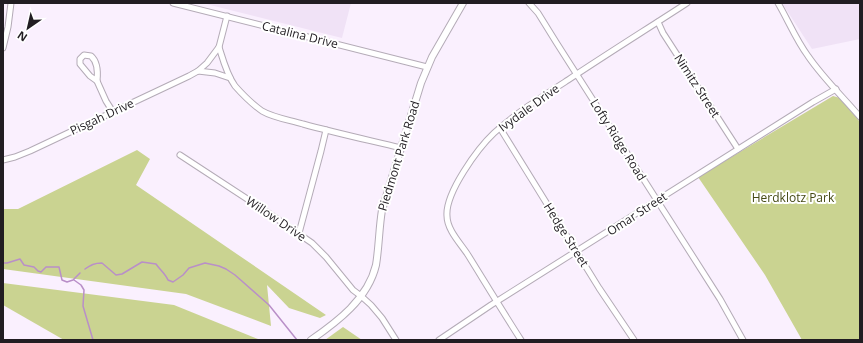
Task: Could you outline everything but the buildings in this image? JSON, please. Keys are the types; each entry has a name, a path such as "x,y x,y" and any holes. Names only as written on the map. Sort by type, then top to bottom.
{"street":[{"path":"3,48 8,27 11,3"},
{"name":"Catalina Drive","path":"173,3 427,68"},
{"name":"Piedmont Park Road","path":"311,340 339,319 350,308 361,296 370,281 378,253 382,210 427,68 436,49 463,3"},
{"name":"Lofty Ridge Road","path":"530,3 538,13 720,299 743,340"},
{"name":"Ivydale Drive","path":"521,340 463,247 450,229 446,216 450,197 456,184 477,153 491,136 506,122 576,74 688,3"},
{"path":"778,3 808,56 860,117"},
{"name":"Pisgah Drive","path":"3,160 30,151 198,71 207,63 219,47 227,16"},
{"name":"Nimitz Street","path":"658,22 663,33 738,149"},
{"path":"219,47 230,78 246,98 263,111 275,116 326,130 401,148"},
{"path":"97,81 90,76 80,64 80,59 84,55 91,56 96,62 97,81 113,112"},
{"path":"198,71 215,73 230,78"},
{"name":"Omar Street","path":"439,340 738,149 836,89"},
{"name":"Hedge Street","path":"500,128 576,252 634,340"},
{"path":"299,233 326,130"},
{"name":"Willow Drive","path":"180,155 312,243 326,257 353,290 371,305 382,318 396,340"}],"shaded area":[{"path":"202,3 351,3 342,38"},
{"path":"782,3 860,3 860,39 812,49"}],"green space":[{"name":"Herdklotz Park","path":"833,96 840,98 860,122 860,340 802,340 765,275 698,177"},
{"path":"137,150 150,159 136,185 326,315 320,318 289,308 267,285 271,326 186,294 3,269 3,209 18,209"},
{"path":"3,283 174,305 258,340 64,340 3,305"},
{"path":"343,327 362,340 325,340"}],"waterway":[{"path":"3,263 20,259 24,265 34,267 41,272 46,267 59,267 62,280 67,282 73,280 80,273"},
{"path":"85,269 93,264 102,263 116,275 122,274 142,262 156,264 168,280 173,282 183,275 189,268 205,263 219,266 235,275 269,305 297,340"},
{"path":"74,280 81,285 84,290 83,306 93,340"}]}
